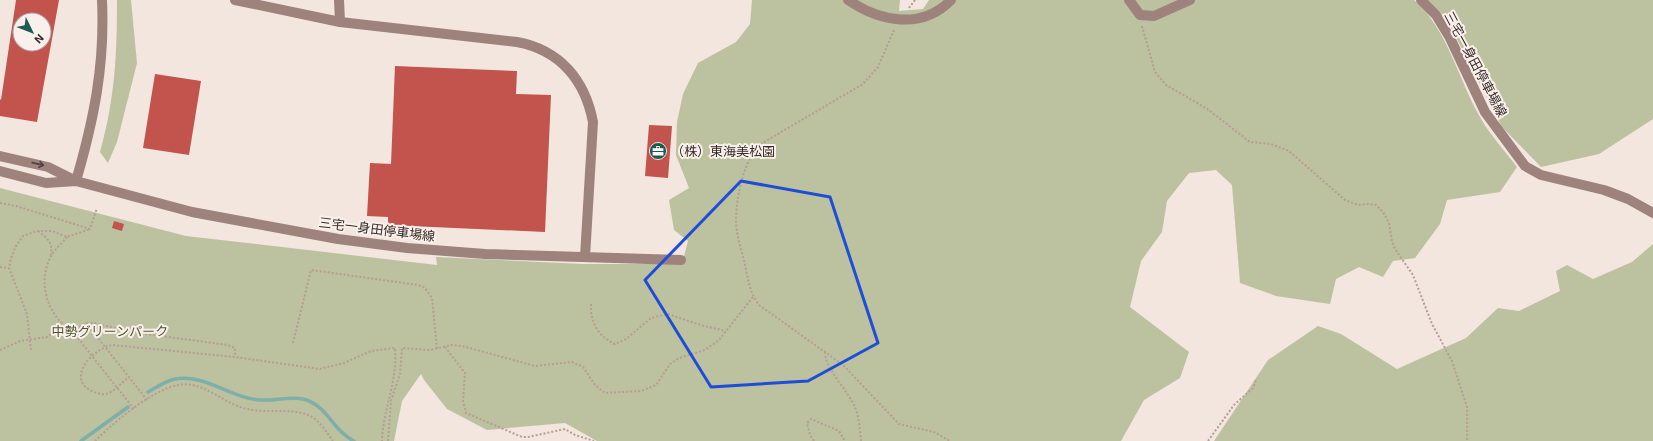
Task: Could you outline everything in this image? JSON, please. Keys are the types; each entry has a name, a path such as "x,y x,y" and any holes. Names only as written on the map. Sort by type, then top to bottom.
{"main road":[{"path":"76,181 91,128 96,101 100,69 102,0"},
{"path":"235,0 340,22 518,42 544,51 567,67 574,75 584,93 593,122 585,257"},
{"path":"339,0 340,22"},
{"path":"848,0 873,13 900,20 933,14 939,11 950,0"},
{"path":"1129,0 1140,15 1154,16 1190,0"},
{"name":"三宅一身田停車場線","path":"1421,0 1436,15 1450,38 1485,112 1525,166 1541,175 1619,195 1653,213"},
{"name":"三宅一身田停車場線","path":"0,156 48,167 76,181 192,212 338,239 407,248 485,254 681,260"},
{"name":"三宅一身田停車場線","path":"0,172 46,183 76,181"}],"path":[{"path":"1140,15 1138,20 1147,41 1152,65 1159,78 1166,85 1222,120 1244,139 1256,144 1271,144 1279,146 1289,151 1346,200 1358,205 1368,204 1380,208 1389,223 1395,249 1403,263 1413,275 1432,324 1452,361 1467,407 1467,441"},
{"path":"900,20 878,67 863,84 759,145 751,153 746,164 736,220 753,297 759,306 843,365 899,424 934,432 950,441"},
{"path":"0,203 16,206 90,229"},
{"path":"90,229 97,208"},
{"path":"51,255 67,237 90,229"},
{"path":"31,350 27,314 9,268 16,246 23,236 37,231 52,231 67,237"},
{"path":"37,231 51,242 52,248 47,269 45,295 55,317 63,326 73,332 134,409"},
{"path":"0,266 9,268"},
{"path":"293,343 311,270 418,284 425,288 432,298 437,349"},
{"path":"388,441 391,401 400,374 402,348 430,350 462,346 535,366 572,362 583,368 600,390 605,393 649,389 656,384 670,364 680,358 705,350 719,340 753,297"},
{"path":"591,304 592,319 595,326 603,336 615,344 626,339 651,318 668,314 704,326 726,331"},
{"path":"73,332 86,323 101,324 131,332 228,345 235,348 235,357"},
{"path":"86,323 147,400"},
{"path":"0,350 6,346 30,338 47,337 63,326"},
{"path":"129,377 106,394 87,390 81,375 84,365 92,356 105,347 112,345 235,357 320,369 344,363 371,351 394,348 394,382 386,411 382,441"},
{"path":"445,347 465,373 463,401 466,413 522,437 565,429 575,435 594,441"},
{"path":"825,352 825,360 844,387 855,407 861,441"},
{"path":"1208,441 1234,405 1253,388 1256,380"},
{"path":"95,441 147,400 164,390 179,385 197,386 241,407 262,412 298,411 310,416 325,429 333,441"},
{"path":"814,441 807,427 807,423 811,419 839,431 845,441"}],"highlighted area":[{"path":"741,181 830,197 878,343 808,381 711,387 645,280"}],"green space":[{"path":"117,0 131,0 137,63 117,142 108,163 100,152 112,95"},
{"name":"中勢グリーンパーク","path":"752,0 900,0 899,11 923,9 929,0 1414,0 1435,25 1444,40 1472,103 1484,124 1517,167 1500,192 1447,200 1440,224 1415,258 1393,261 1383,277 1359,267 1336,279 1330,304 1276,296 1240,283 1232,185 1216,170 1189,173 1167,201 1162,232 1141,261 1130,307 1189,352 1180,378 1144,400 1121,441 597,441 565,423 487,430 447,409 421,374 402,401 394,441 0,441 0,188 186,236 437,265 436,257 582,264 682,264 688,241 674,230 669,200 689,188 676,155 677,122 683,94 698,63 736,42 750,24"},
{"path":"1428,0 1653,0 1653,119 1599,154 1541,167 1502,127 1446,18"},
{"path":"1653,244 1653,441 1214,441 1268,360 1318,326 1341,334 1397,369 1466,338 1498,308 1519,311 1560,291 1556,271 1567,265 1593,279 1632,262"}],"building":[{"path":"16,0 59,0 52,39 52,12 14,12"},
{"path":"12,27 12,52 50,52 37,122 0,116 0,99 1,100"},
{"path":"395,66 517,71 516,94 551,95 545,232 388,225 388,217 367,216 370,163 391,164"},
{"path":"155,74 201,81 189,155 143,148"},
{"name":"（株）東海美松園","path":"649,125 672,126 668,178 645,176"},
{"path":"114,221 124,224 122,231 112,228"}],"waterway":[{"path":"148,392 171,380 186,378 208,383 238,395 260,400 292,398 304,399 315,404 321,409 341,432 354,441"},
{"path":"81,441 128,407"}],"place":[{"name":"（株）東海美松園","path":"658,151"}]}
